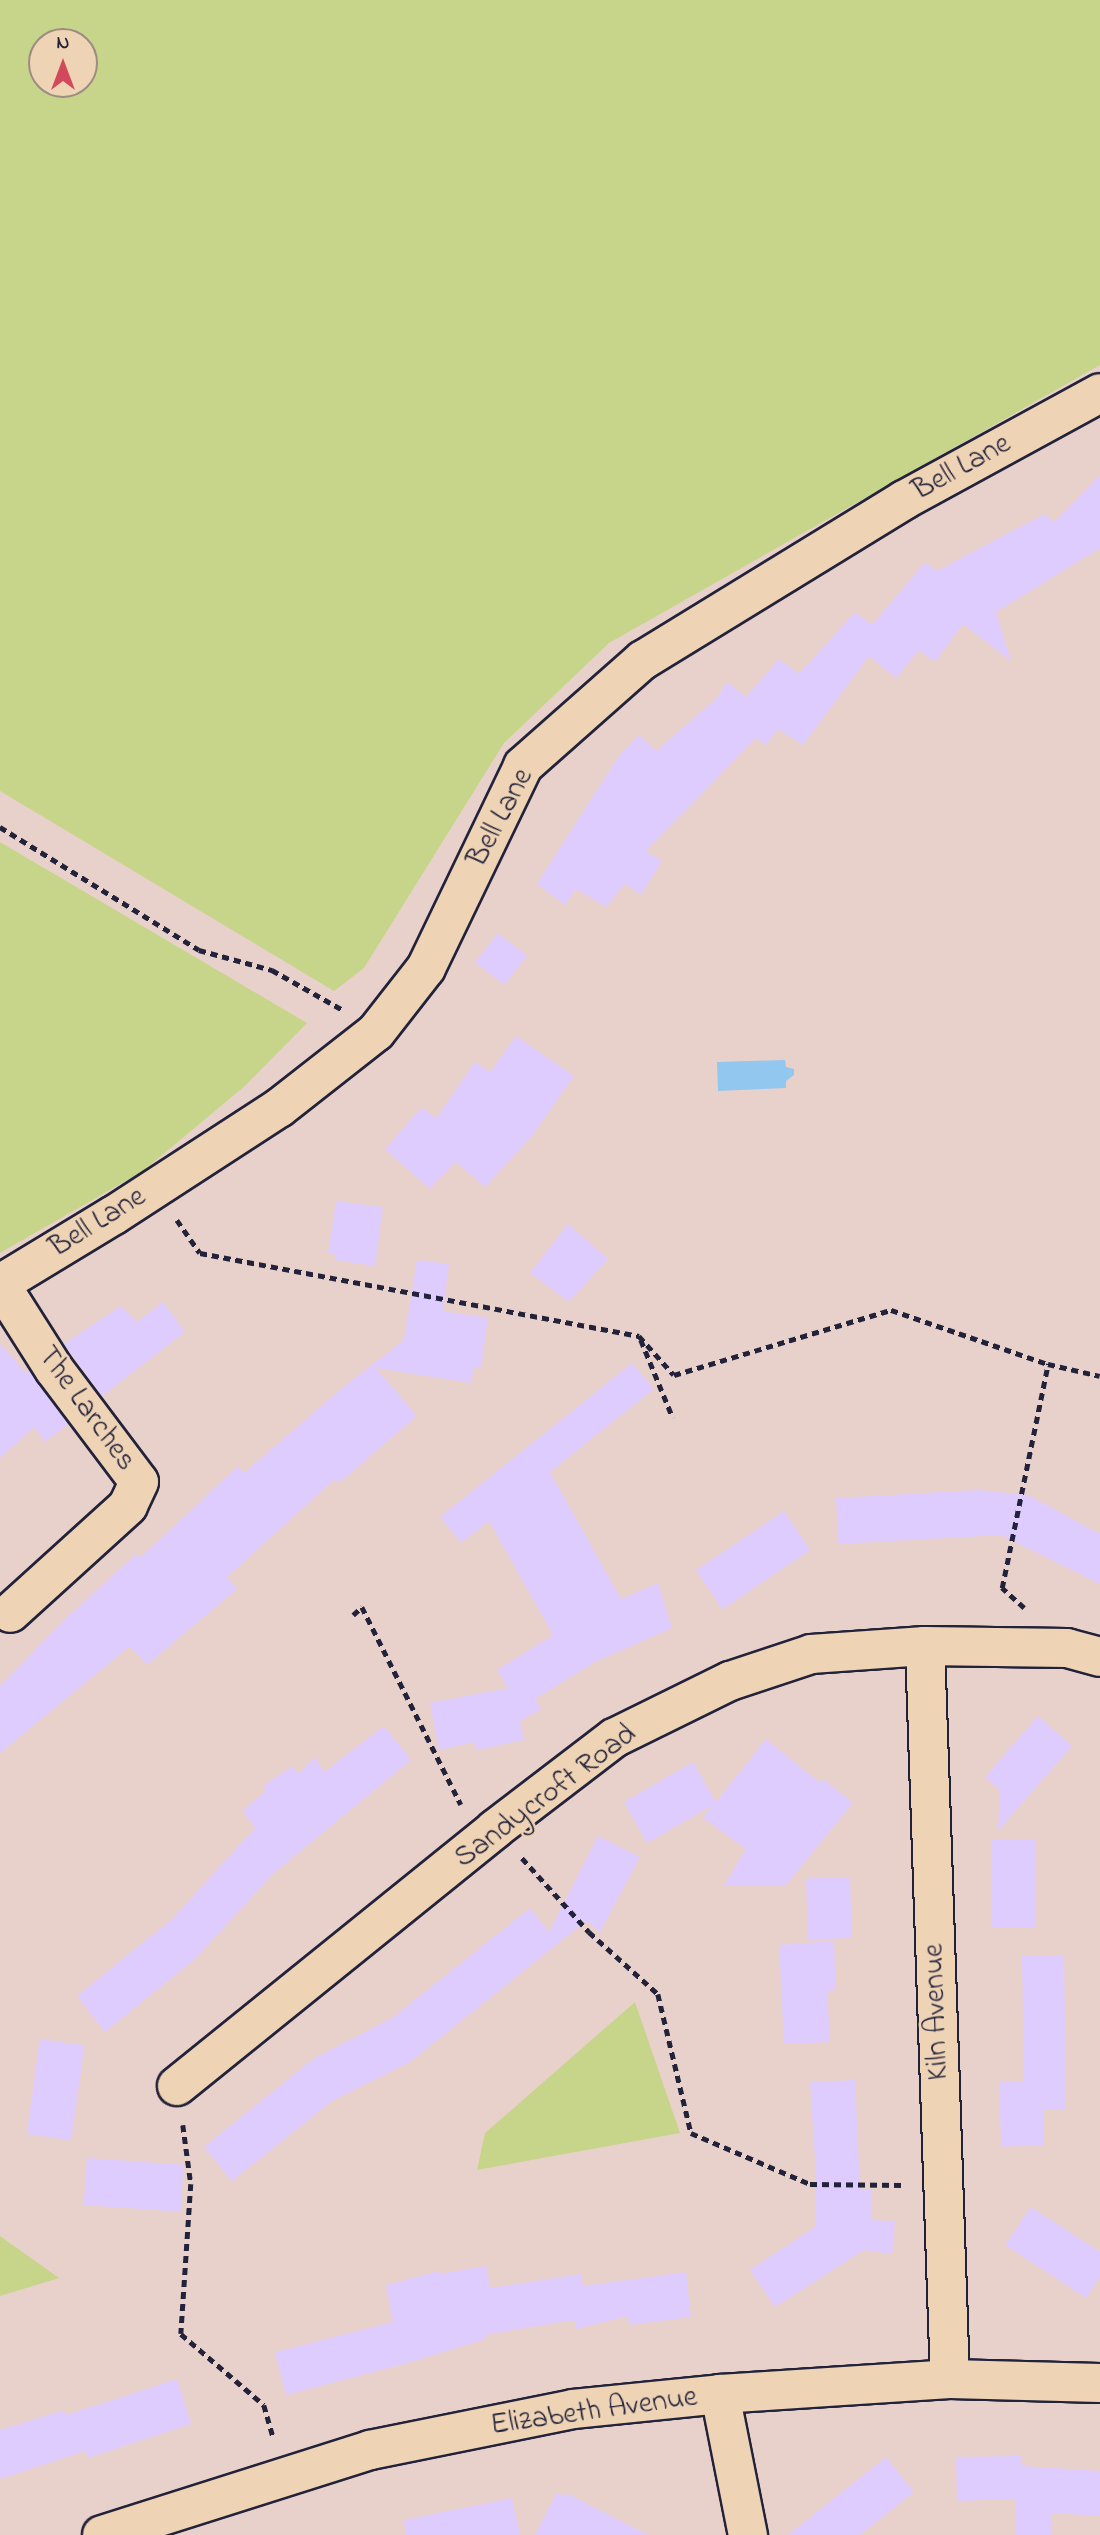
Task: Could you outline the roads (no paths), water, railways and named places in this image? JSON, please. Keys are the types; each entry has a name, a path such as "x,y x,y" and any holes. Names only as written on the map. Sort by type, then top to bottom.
{"street":[{"name":"Bell Lane","path":"0,1284 114,1215 279,1108 376,1032 426,968 523,766 643,660 904,500 1100,393"},
{"name":"The Larches","path":"0,1284 54,1368 154,1479 10,1613"},
{"name":"Sandycroft Road","path":"177,2086 614,1738 730,1681 811,1654 925,1646 1067,1648 1100,1657"},
{"name":"Kiln Avenue","path":"925,1646 950,2379"},
{"name":"Elizabeth Avenue","path":"102,2535 370,2450 573,2409 720,2394 950,2379 1100,2384"},
{"path":"720,2394 748,2535"}],"water":[{"path":"785,1060 786,1067 794,1069 794,1075 786,1081 786,1088 718,1091 717,1062"}]}
